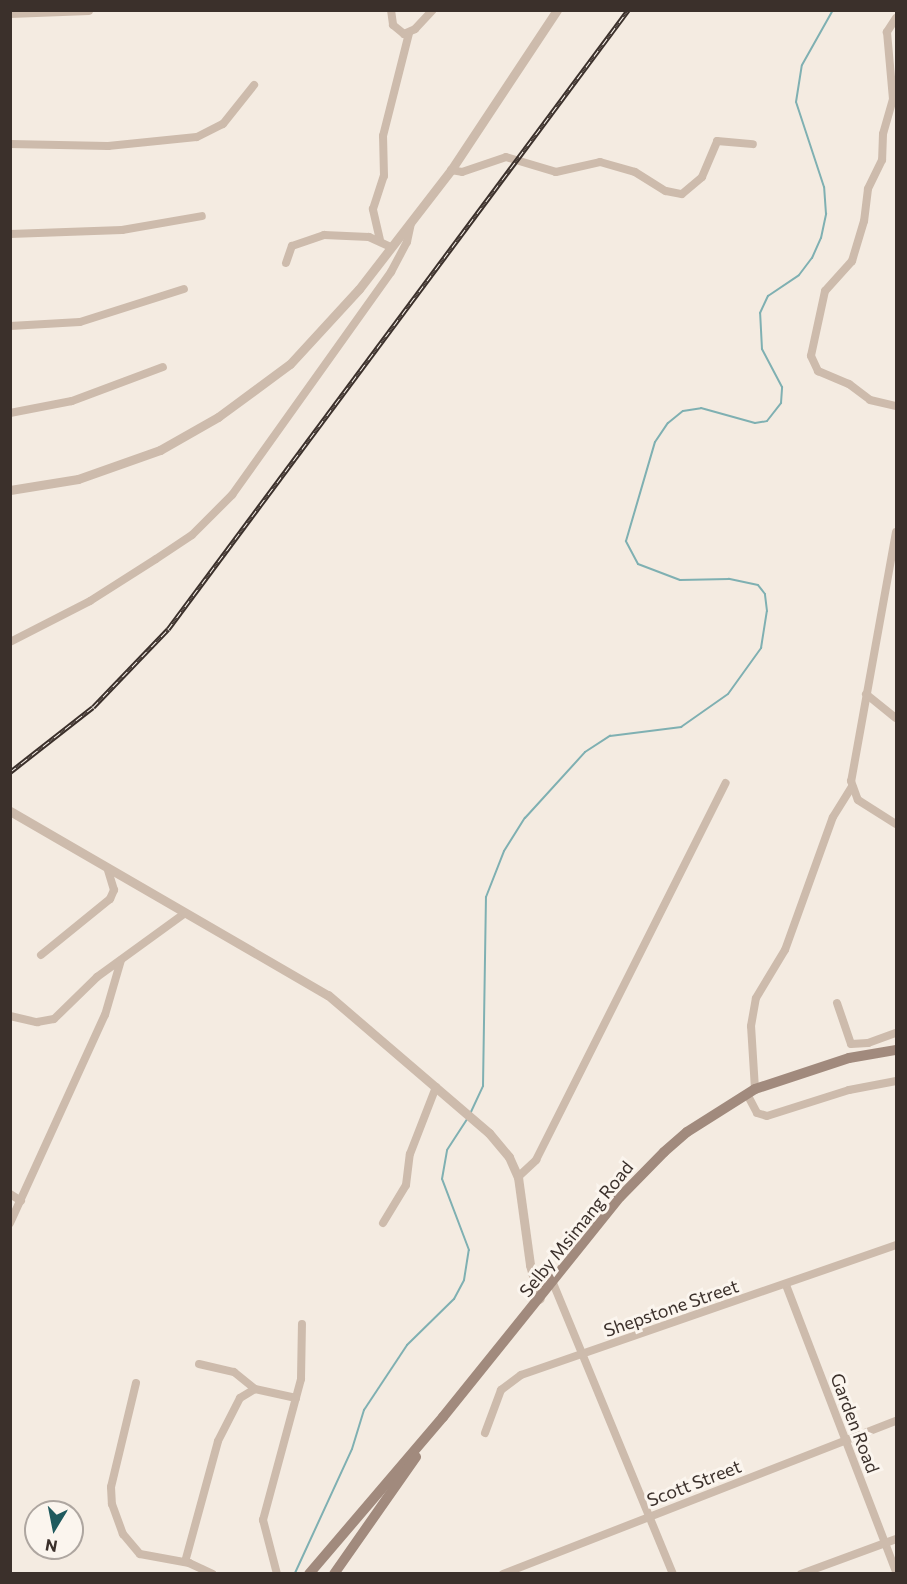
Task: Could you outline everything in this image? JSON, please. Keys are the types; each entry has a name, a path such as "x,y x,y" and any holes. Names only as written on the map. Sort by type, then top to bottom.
{"main road":[{"name":"Selby Msimang Road","path":"309,1574 443,1417 647,1168 687,1132 751,1092 849,1058 897,1050"},
{"name":"Selby Msimang Road","path":"334,1574 443,1417"}],"street":[{"path":"391,10 396,30 409,33"},
{"path":"380,240 373,209 384,176 382,136 409,33 433,10"},
{"path":"10,490 112,469 160,450 218,417 274,377 305,350 451,170 557,10"},
{"path":"10,14 88,11"},
{"path":"897,18 887,32 892,99 883,134 882,160 868,189 864,221 852,261 825,291 811,356 818,371 849,384 870,400 897,406"},
{"path":"10,144 108,146 197,137 223,124 254,85"},
{"path":"451,170 460,173 506,157 556,172 600,162 635,172 666,191 682,194 702,177 717,141 753,144"},
{"path":"10,234 130,229 202,216"},
{"path":"10,642 90,601 156,559 192,535 232,495 391,272 407,242 412,219"},
{"path":"286,263 292,246 314,237 350,234 380,240 390,247"},
{"path":"10,326 80,322 184,290"},
{"path":"10,414 72,401 163,367"},
{"path":"897,532 866,694 852,787 833,818 785,950 756,998 751,1026 751,1092 757,1113 767,1116 849,1090 897,1080"},
{"path":"866,694 897,718"},
{"path":"518,1178 537,1160 726,783"},
{"path":"852,787 858,800 897,824"},
{"path":"10,811 108,870 328,995 489,1133 509,1157 518,1178 530,1265 540,1299"},
{"path":"41,955 110,899 114,890 108,870"},
{"path":"10,1016 37,1022 54,1019 121,960 185,913"},
{"path":"10,1223 105,1015 121,960"},
{"path":"837,1003 851,1044 868,1043 897,1033"},
{"path":"383,1223 406,1185 410,1154 436,1088"},
{"path":"10,1194 21,1201"},
{"name":"Shepstone Street","path":"485,1432 498,1396 512,1379 897,1245"},
{"path":"553,1283 673,1574"},
{"name":"Garden Road","path":"786,1285 884,1544 897,1572"},
{"path":"277,1574 263,1520 296,1398 303,1361 302,1324"},
{"path":"199,1364 234,1372 255,1389 296,1398"},
{"path":"136,1383 111,1486 112,1504 131,1548 185,1562 213,1574"},
{"path":"185,1562 224,1423 240,1398 255,1389"},
{"name":"Scott Street","path":"503,1574 897,1421"},
{"path":"801,1574 897,1539"}],"waterway":[{"path":"470,1114 483,1086 486,897 504,851 525,818 585,752 610,736 681,727 728,694 761,648 767,611 765,594 758,585 729,579 680,580 638,564 626,541 655,442 668,423 683,411 701,408 755,423 767,421 781,403 782,387 762,349 760,313 768,296 799,275 812,258 821,238 826,214 824,187 796,102 802,65 833,10"},
{"path":"295,1573 352,1449 364,1410 407,1345 454,1299 464,1280 469,1250 442,1179 447,1150 467,1119"}],"railway":[{"path":"10,772 93,707 168,629 628,10"}]}
